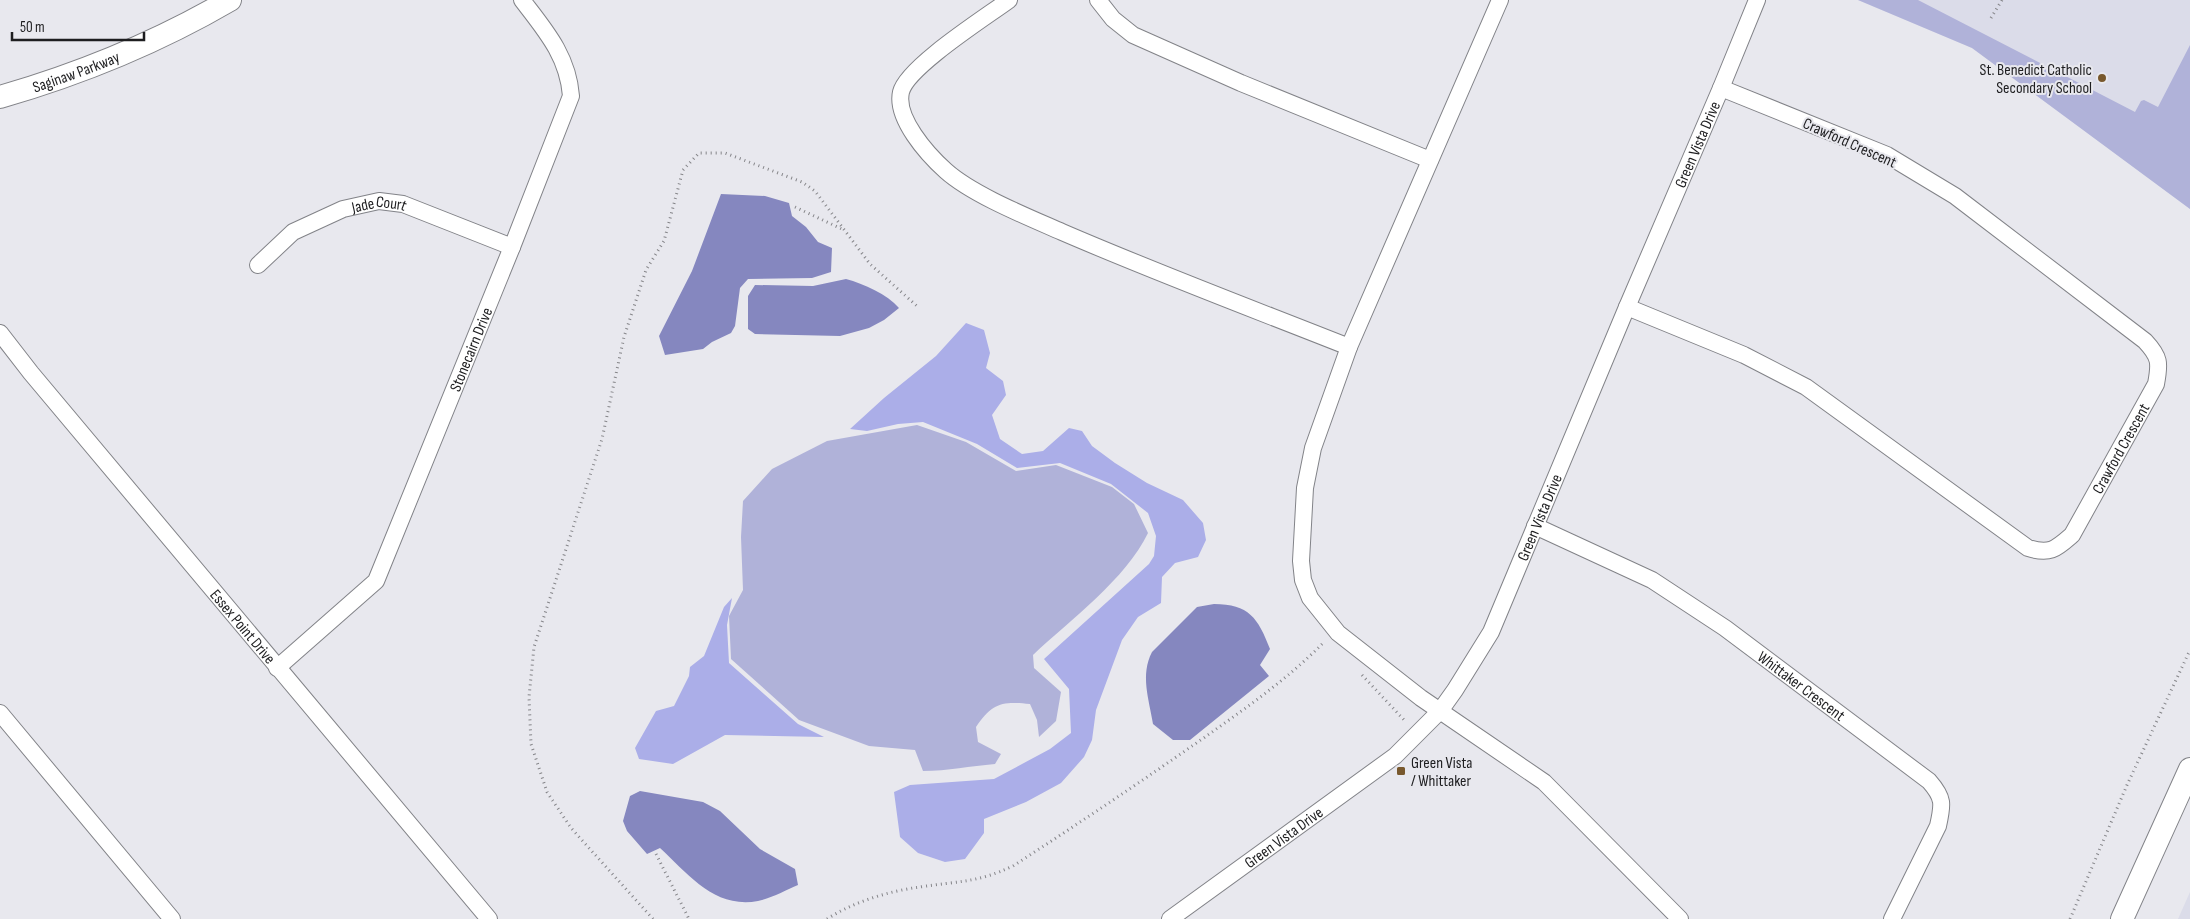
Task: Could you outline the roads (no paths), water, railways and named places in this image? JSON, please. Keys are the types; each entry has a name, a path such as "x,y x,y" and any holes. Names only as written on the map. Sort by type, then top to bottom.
{"street":[{"name":"Saginaw Parkway","path":"0,97 85,69 153,41 230,0"},
{"name":"Stonecairn Drive","path":"278,668 376,581 571,96 570,79 555,42 522,0"},
{"path":"1009,0 931,57 909,76 901,90 900,103 904,117 915,136 946,171 1014,212 1105,251 1349,347"},
{"path":"1098,0 1114,20 1133,34 1241,82 1430,160"},
{"path":"1500,0 1349,347 1313,448 1305,488 1301,561 1304,580 1310,598 1338,632 1421,698 1544,782 1680,919"},
{"name":"Green Vista Drive","path":"1170,919 1395,756 1440,710 1491,632 1627,307 1722,88 1757,0"},
{"name":"Crawford Crescent","path":"1627,307 1744,355 1806,387 2028,548 2042,552 2057,548 2072,534 2156,384 2159,365 2155,351 2145,341 1955,196 1887,155 1722,88"},
{"name":"Jade Court","path":"258,265 293,232 343,209 379,201 403,204 512,246"},
{"name":"Essex Point Drive","path":"0,333 31,374 490,919"},
{"name":"Whittaker Crescent","path":"1535,526 1652,580 1725,628 1929,781 1940,793 1942,810 1938,826 1892,919"},
{"path":"0,713 172,919"},
{"path":"2122,919 2190,769"}],"place":[{"name":"St. Benedict Catholic Secondary School","path":"2102,78"},
{"name":"Green Vista / Whittaker","path":"1401,771"}]}
